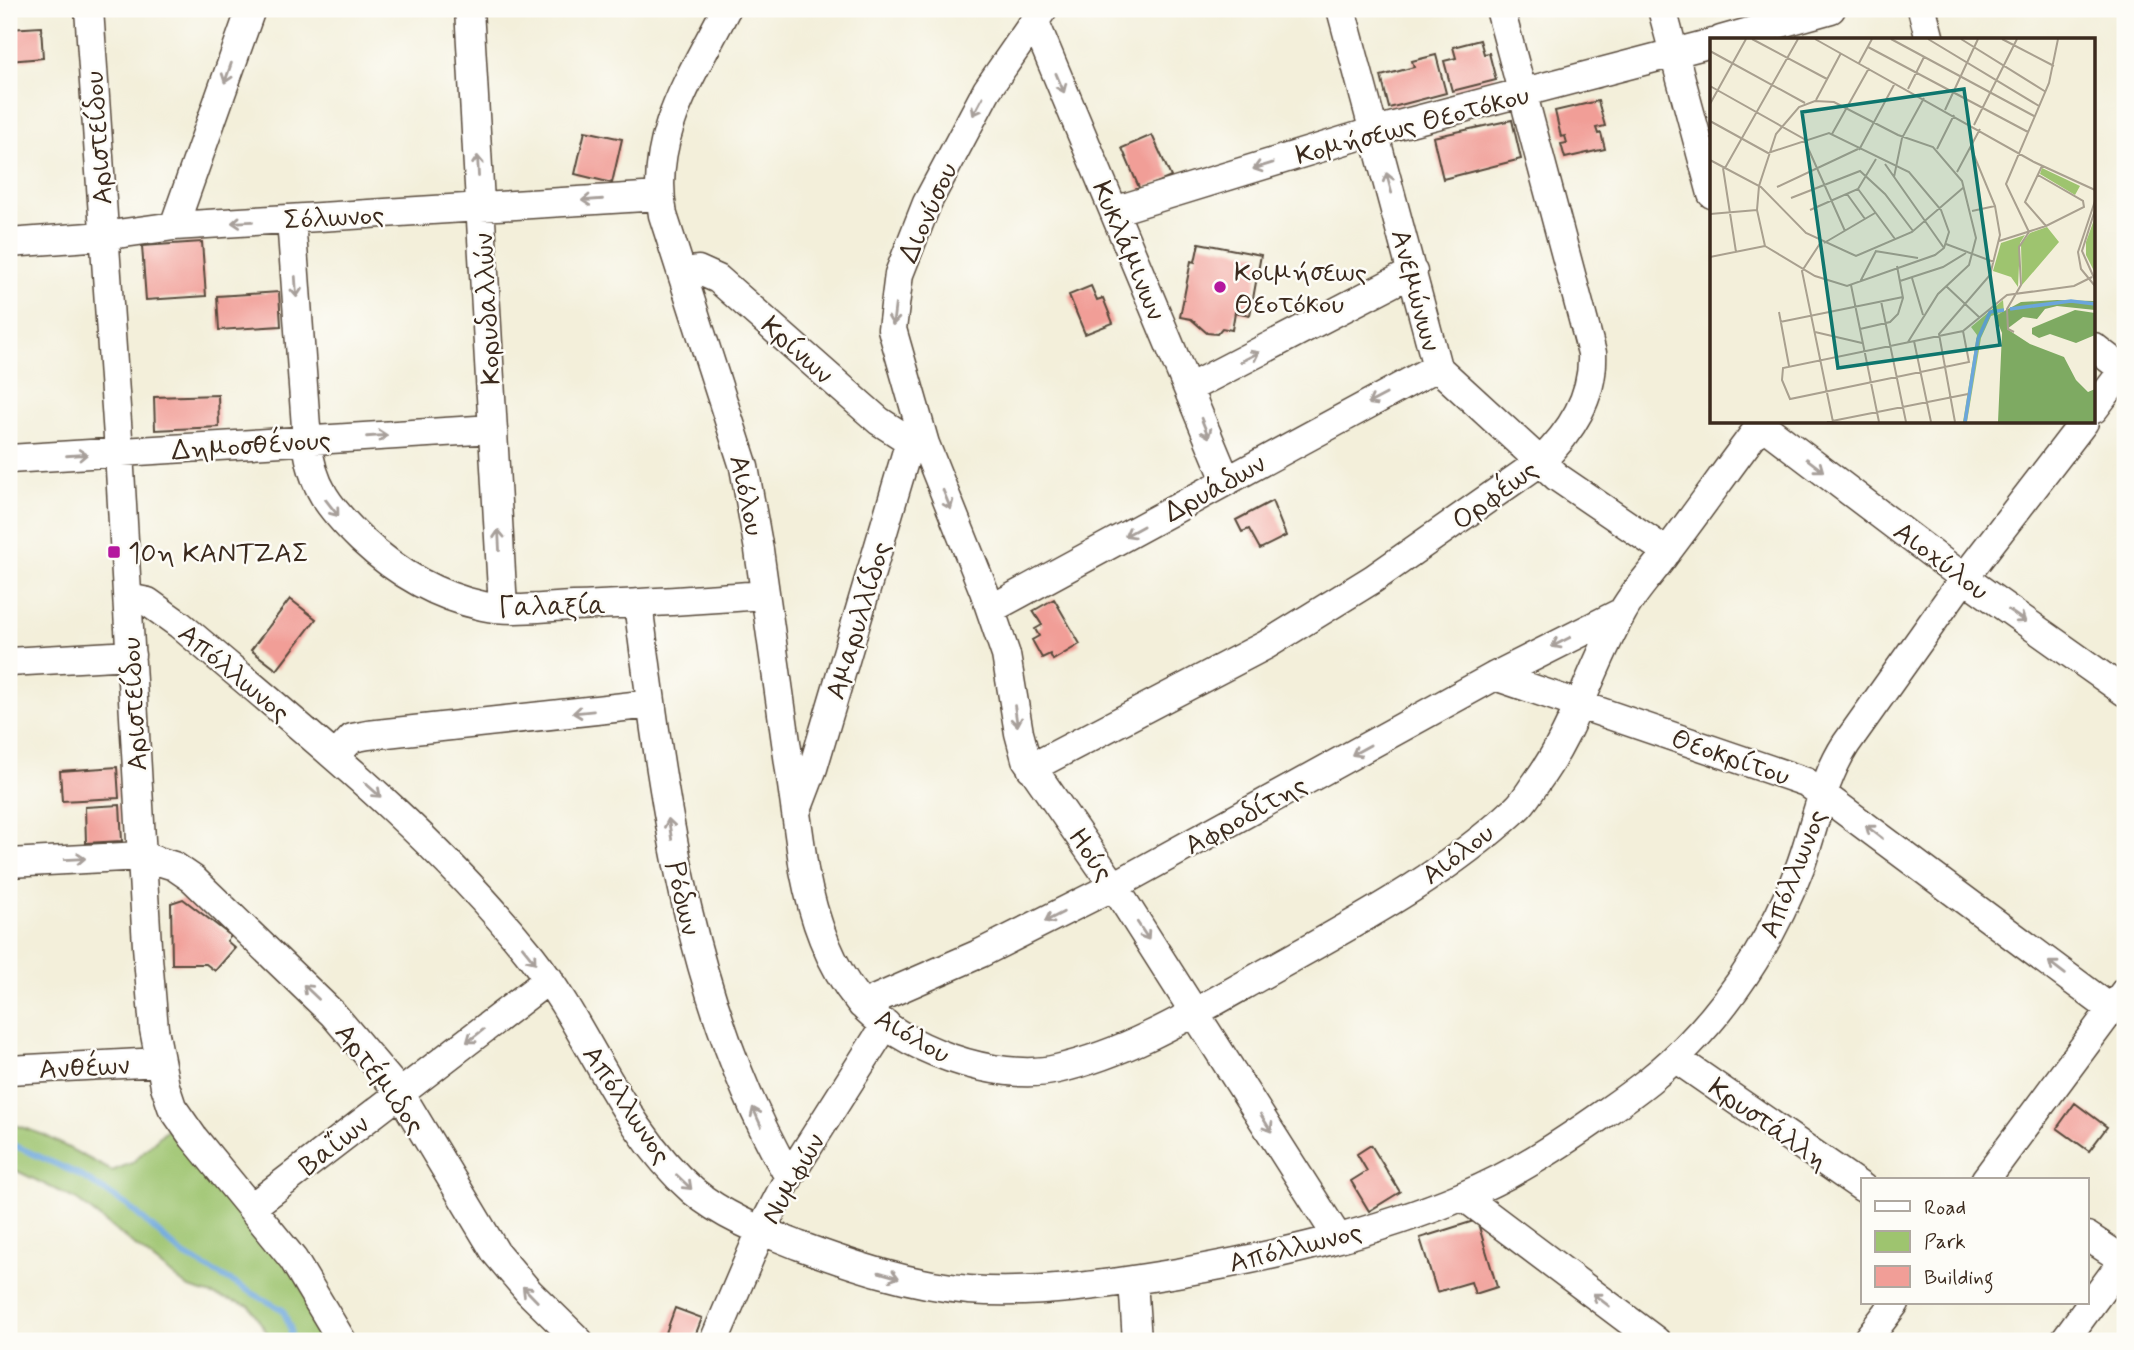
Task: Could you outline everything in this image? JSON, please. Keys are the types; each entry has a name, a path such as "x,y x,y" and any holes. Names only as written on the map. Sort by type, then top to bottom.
{"street":[{"name":"Αριστείδου","path":"89,9 128,598 150,995 160,1062 166,1093 172,1107 193,1137 293,1259 342,1341"},
{"path":"174,226 251,9"},
{"name":"Κορυδαλλών","path":"469,9 503,608"},
{"name":"Αιόλου","path":"726,9 668,126 660,164 660,196 668,232 744,467 760,550 804,870 816,921 835,965 862,1005 918,1044 953,1060 991,1068 1037,1071 1057,1069 1095,1057 1161,1030 1380,909 1463,852 1518,808 1556,756 1622,612 1761,424"},
{"name":"Ανεμώνων","path":"1341,9 1437,367 1557,477 1667,552"},
{"name":"Ορφέως","path":"1031,768 1266,645 1373,579 1540,462 1565,433 1584,403 1590,388 1592,363 1587,330 1500,9"},
{"path":"1662,9 1710,187"},
{"path":"1728,38 1831,9"},
{"path":"1922,9 1929,38"},
{"name":"Κυκλάμινων","path":"1038,14 1114,211 1226,480"},
{"name":"Διονύσου","path":"917,439 892,330 899,274 928,203 981,102 1038,14"},
{"name":"Κομήσεως Θεοτόκου","path":"1114,211 1375,131 1710,44"},
{"name":"Σόλωνος","path":"9,243 103,236 174,226 660,196"},
{"name":"Γαλαξία","path":"291,219 307,441 312,473 322,494 345,523 373,551 414,579 440,592 477,604 503,608 638,604 765,595"},
{"name":"Κρίνων","path":"682,273 698,270 718,279 879,421 917,439"},
{"path":"1189,388 1413,272"},
{"path":"2096,348 2125,369 2096,406"},
{"name":"Δρυάδων","path":"991,610 1437,367"},
{"name":"Αιοχύλου","path":"1763,424 1964,578 2125,692"},
{"name":"Απόλλωνος","path":"128,598 160,609 377,793 442,859 485,904 549,979 647,1141 670,1169 718,1210 761,1231 841,1261 903,1279 970,1290 1043,1290 1133,1280 1280,1252 1385,1224 1463,1196 1500,1179 1571,1136 1624,1099 1675,1058 1702,1031 1765,943 1798,871 1823,794 1846,744 1964,578 2082,424"},
{"name":"Δημοσθένους","path":"9,459 493,429"},
{"name":"Ηούς","path":"917,439 991,610 1006,655 1019,733 1031,768 1115,886 1338,1238"},
{"name":"Αμαρυλλίδος","path":"796,810 810,779 917,439"},
{"name":"Ρόδων","path":"638,604 676,867 701,970 748,1096 789,1177"},
{"name":"Αφροδίτης","path":"862,1005 981,953 1115,886 1495,676 1622,612"},
{"path":"9,662 131,655"},
{"name":"Θεοκρίτου","path":"1495,676 1806,782 2118,1000"},
{"path":"335,757 352,738 368,735 651,704"},
{"path":"9,863 142,856"},
{"name":"Αρτέμιδος","path":"142,856 174,866 193,879 333,1014 400,1093 496,1253 528,1292 579,1341"},
{"name":"Βαΐων","path":"252,1207 549,979"},
{"path":"1992,1178 2118,1000"},
{"name":"Νυμφών","path":"714,1341 761,1231 789,1177 886,1024"},
{"name":"Κρυστάλλη","path":"1675,1058 1861,1187"},
{"name":"Ανθέων","path":"9,1070 160,1062"},
{"path":"1463,1196 1647,1340"},
{"path":"2064,1341 2125,1260 2088,1237"},
{"path":"1133,1280 1137,1341"},
{"path":"1866,1341 1894,1304"}],"green space":[{"path":"9,1123 44,1135 112,1171 132,1163 169,1127 291,1266 327,1341 272,1341 250,1306 189,1288 77,1200 9,1167"}],"building":[{"path":"119,9 147,9 147,11 119,12"},
{"path":"41,27 43,58 9,61 9,29"},
{"path":"1480,40 1484,54 1489,53 1496,80 1452,91 1444,61 1456,58 1453,47"},
{"path":"1436,55 1446,93 1389,108 1381,76 1414,67 1412,61"},
{"path":"1598,101 1605,126 1596,128 1598,134 1601,133 1605,149 1565,158 1561,144 1567,143 1565,136 1561,137 1555,111"},
{"path":"1512,120 1521,159 1443,179 1433,137"},
{"path":"585,131 622,139 612,183 575,174"},
{"path":"1152,135 1171,177 1140,190 1122,148"},
{"path":"202,242 206,296 146,300 142,246"},
{"name":"Κοιμήσεως Θεοτόκου","path":"1199,243 1261,255 1250,315 1235,312 1232,330 1222,328 1217,334 1207,333 1191,319 1180,317 1191,261 1195,262"},
{"path":"1091,286 1097,300 1103,298 1113,323 1085,334 1069,295"},
{"path":"279,292 281,326 219,330 217,296"},
{"path":"218,395 219,427 155,430 154,397"},
{"path":"1272,501 1286,536 1260,549 1249,529 1242,532 1236,520"},
{"path":"290,599 316,619 277,670 251,650"},
{"path":"1054,599 1080,644 1053,660 1050,654 1042,658 1032,640 1039,636 1035,629 1042,625 1033,611"},
{"path":"117,767 119,798 62,801 60,771"},
{"path":"120,805 122,841 86,843 85,807"},
{"path":"183,899 231,936 227,941 235,948 215,971 206,964 172,964 171,903"},
{"path":"2075,1103 2107,1127 2089,1151 2057,1128"},
{"path":"1371,1145 1400,1192 1369,1211 1351,1181 1367,1171 1357,1154"},
{"path":"1477,1220 1497,1287 1475,1294 1471,1282 1437,1292 1420,1238"},
{"path":"675,1308 702,1318 693,1341 663,1341"}],"waterway":[{"path":"9,1143 78,1174 128,1206 182,1254 283,1310 291,1330 290,1341"}],"place":[{"name":"Κοιμήσεως Θεοτόκου","path":"1220,287"},
{"name":"10η ΚΑΝΤΖΑΣ","path":"114,552"}]}
